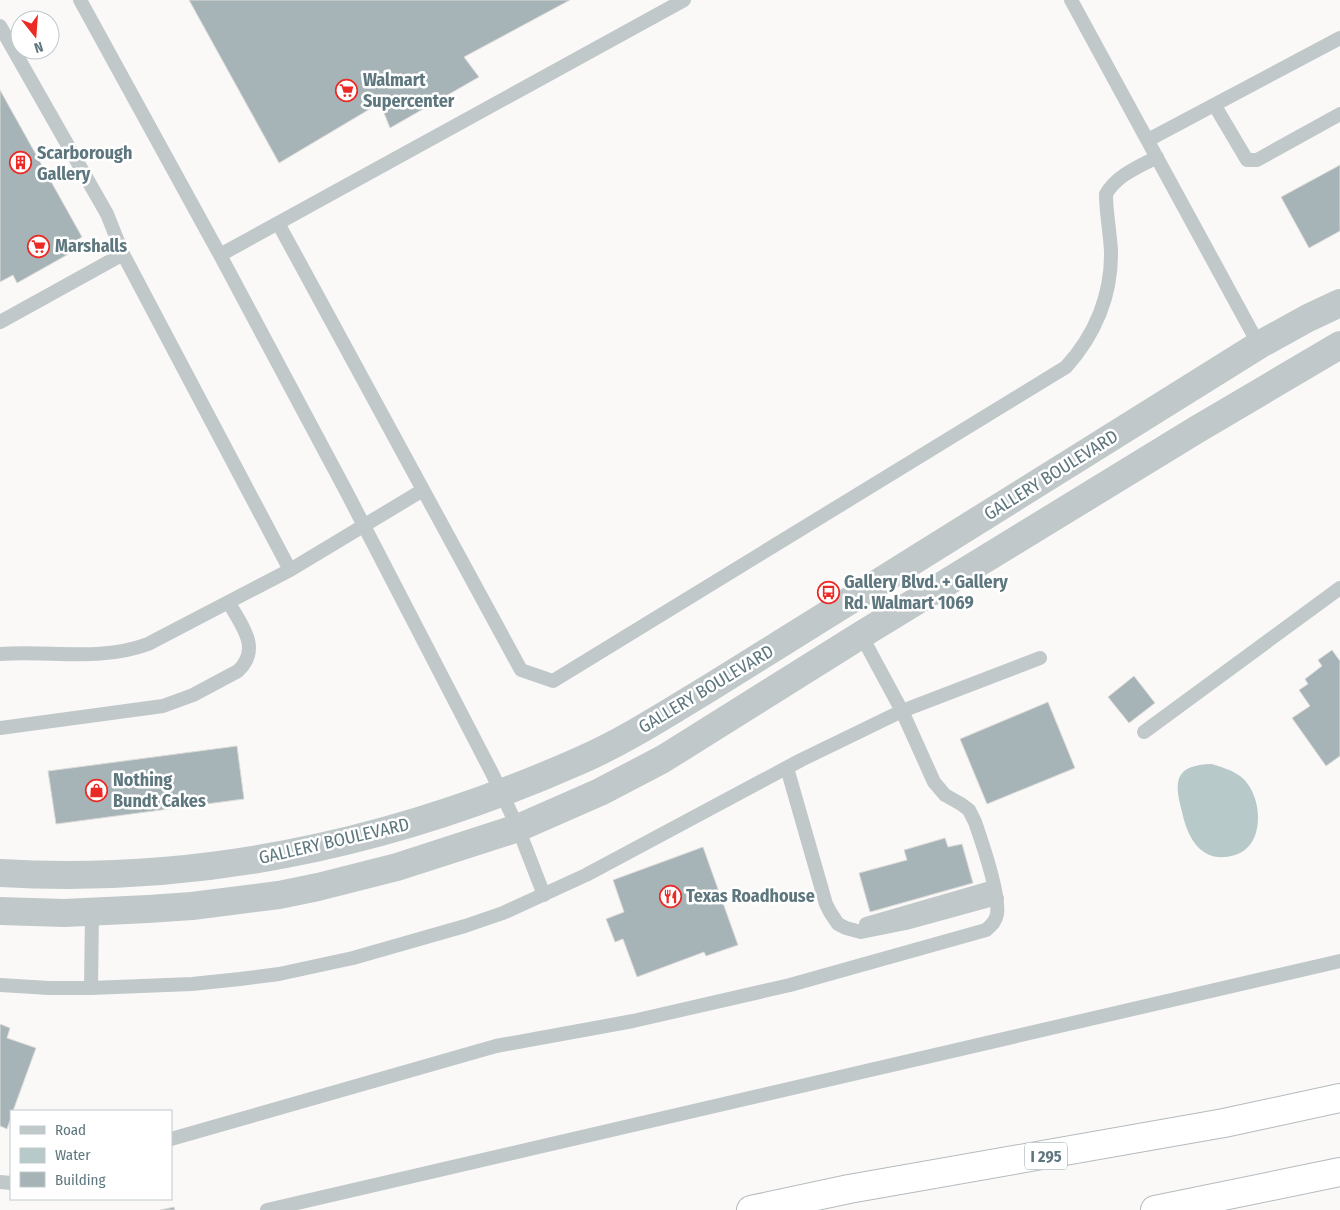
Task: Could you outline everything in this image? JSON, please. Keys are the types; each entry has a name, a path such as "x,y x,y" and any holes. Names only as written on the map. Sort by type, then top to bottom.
{"highway":[{"name":"I 295","path":"751,1210 849,1189 1215,1125 1340,1098"},
{"path":"1155,1210 1340,1172"}],"street":[{"name":"GALLERY BOULEVARD","path":"0,873 64,876 146,872 188,869 272,858 386,831 469,806 580,760 679,707 1259,345 1340,303"},
{"name":"GALLERY BOULEVARD","path":"0,911 64,913 192,906 288,893 397,867 518,828 600,792 663,760 861,635 1188,435 1340,345"}],"lane":[{"path":"80,0 220,255 364,526 502,793 544,895"},
{"path":"220,255 684,0"},
{"path":"1071,0 1259,345"},
{"path":"0,26 107,214 123,254 290,570"},
{"path":"1148,140 1340,38"},
{"path":"1215,106 1247,160 1257,160 1340,114"},
{"path":"278,223 521,670 553,681 1066,367 1080,351 1094,329 1103,305 1111,258 1106,194 1112,184 1122,176 1157,157"},
{"path":"0,322 123,254"},
{"path":"0,654 96,654 132,650 148,644 290,570 423,490"},
{"path":"1144,732 1340,588"},
{"path":"0,728 163,706 193,695 238,671 244,665 250,649 246,634 229,602"},
{"path":"172,1139 496,1046 633,1021 790,985 986,930 995,921 997,915 996,892 972,816 969,810 945,795 934,782 902,711 861,635"},
{"path":"0,985 91,988 192,984 279,974 353,958 466,926 503,913 544,895 678,827 787,768 902,711 1040,658"},
{"path":"787,768 826,904 838,924 854,931 875,930 928,918 996,892"},
{"path":"91,988 92,912"},
{"path":"267,1210 1340,961"}],"water":[{"path":"1212,764 1230,770 1240,776 1248,784 1257,806 1257,831 1253,841 1245,850 1235,855 1214,856 1205,853 1198,847 1188,832 1179,801 1178,783 1184,771 1199,765"}],"building":[{"name":"Walmart Supercenter","path":"189,0 570,0 464,57 479,77 390,128 380,103 279,163"},
{"name":"Scarborough Gallery","path":"0,90 82,237 70,244 74,251 17,283 13,275 0,282"},
{"path":"1340,165 1340,231 1309,248 1281,197"},
{"path":"1332,650 1340,661 1340,756 1326,766 1292,718 1310,706 1299,690 1308,684 1305,679 1322,666 1318,660"},
{"path":"1134,676 1155,703 1129,723 1108,697"},
{"path":"1048,702 1075,768 987,804 960,739"},
{"path":"237,746 244,799 56,824 48,771"},
{"path":"945,838 948,847 962,844 973,883 870,912 859,873 907,860 904,850"},
{"name":"Texas Roadhouse","path":"703,847 738,945 706,956 704,952 637,977 623,939 615,942 606,919 624,912 613,880"},
{"path":"0,1024 10,1028 7,1038 36,1048 13,1110 10,1110 10,1120 7,1129 0,1126"},
{"path":"174,1207 175,1210 160,1210"}],"place":[{"name":"Walmart Supercenter","path":"347,90"},
{"name":"Scarborough Gallery","path":"21,163"},
{"name":"Marshalls","path":"39,246"},
{"name":"Gallery Blvd. + Gallery Rd. Walmart 1069","path":"828,592"},
{"name":"Nothing Bundt Cakes","path":"97,790"},
{"name":"Texas Roadhouse","path":"670,896"}]}
